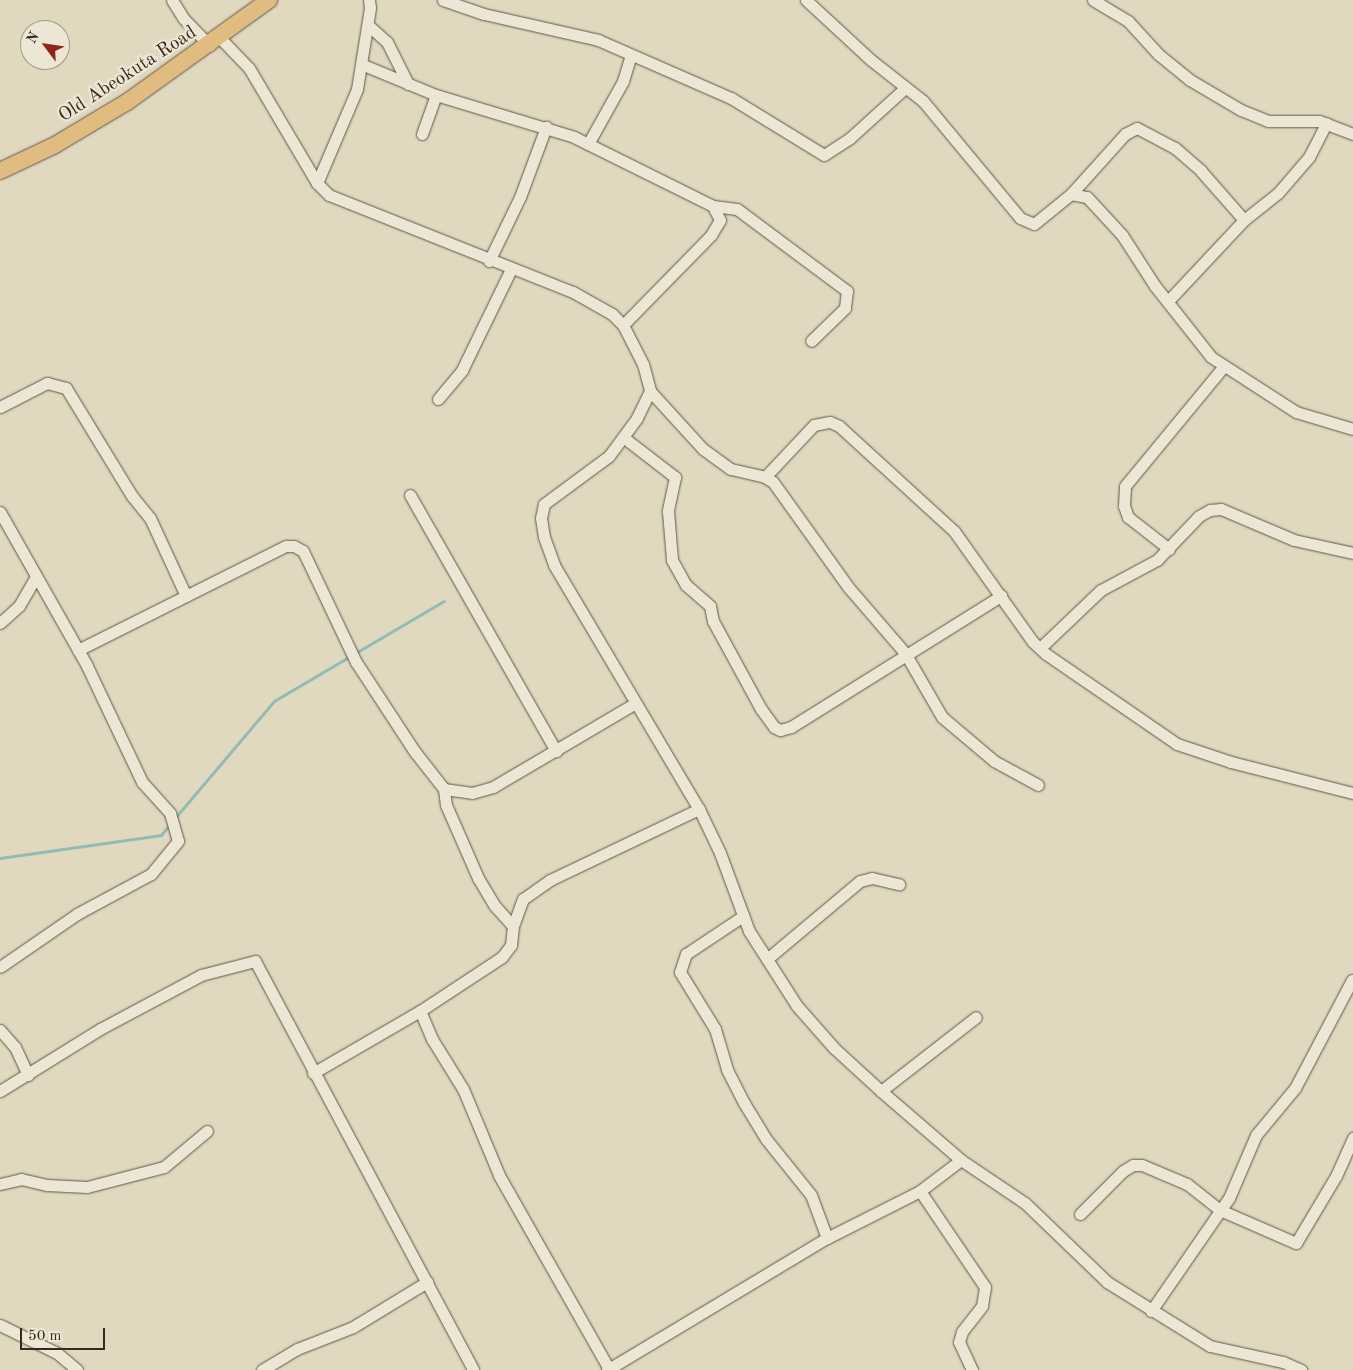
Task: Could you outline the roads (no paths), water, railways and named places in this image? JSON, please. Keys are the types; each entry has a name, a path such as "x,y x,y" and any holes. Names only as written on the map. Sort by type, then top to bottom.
{"highway":[{"name":"Old Abeokuta Road","path":"0,171 55,146 128,102 215,42 269,0"}],"street":[{"path":"172,0 184,19 249,68 317,183 329,195 346,204 489,261 573,292 612,314 623,326 643,364 650,391 703,450 731,469 765,477 773,482 849,588 905,653 937,710 958,734 994,761 1038,785"},
{"path":"317,183 357,89 368,25 369,0"},
{"path":"443,0 484,14 598,40 731,98 824,155 850,138 905,88"},
{"path":"806,0 932,111 1020,218 1034,224 1071,194 1125,134 1137,128 1175,148 1201,171 1244,220"},
{"path":"1093,0 1128,21 1158,54 1190,80 1241,110 1268,121 1326,123 1353,134"},
{"path":"368,25 387,42 396,56 408,84"},
{"path":"588,144 623,81 631,55"},
{"path":"380,72 396,56"},
{"path":"361,64 436,96 546,127 588,144 713,206 737,209 848,291 845,308 811,341"},
{"path":"422,134 436,96"},
{"path":"1168,301 1244,220 1278,193 1303,165 1326,123"},
{"path":"489,261 520,196 546,127"},
{"path":"1071,194 1087,197 1122,235 1210,357 1296,412 1353,429"},
{"path":"623,326 711,235 720,220 713,206"},
{"path":"438,399 462,370 512,269"},
{"path":"1169,549 1128,517 1124,506 1125,486 1224,367"},
{"path":"0,406 47,383 66,388 132,496 150,518 186,596"},
{"path":"650,391 623,437 609,456 552,496 544,504 542,518 544,537 554,564 634,704 699,809 720,853 743,916 766,959 803,1013 834,1048 961,1160 1025,1203 1107,1282 1210,1346 1283,1362 1301,1370"},
{"path":"765,477 814,425 830,422 839,426 954,531 1040,648 1177,744 1231,762 1353,793"},
{"path":"623,437 675,477 668,511 672,560 686,585 710,606 713,621 774,727 780,730 791,727 905,653 1000,596"},
{"path":"410,495 556,751"},
{"path":"1040,648 1101,590 1157,560 1199,516 1221,509 1294,540 1353,553"},
{"path":"0,512 78,650 142,782 170,813 178,841 150,874 77,914 0,967"},
{"path":"78,650 286,546 303,550 356,662 415,752 444,789 446,805 478,878 494,905 513,926"},
{"path":"0,623 19,606 36,578"},
{"path":"444,789 472,793 493,787 634,704"},
{"path":"313,1073 420,1011 502,957 511,945 513,926 523,899 550,880 699,809"},
{"path":"766,959 860,881 872,878 899,884"},
{"path":"743,916 686,954 680,972 715,1029 727,1069 744,1103 766,1139 811,1195 827,1238"},
{"path":"0,1091 100,1029 201,975 254,962 428,1282 473,1370"},
{"path":"1151,1311 1229,1198 1256,1135 1295,1088 1352,980"},
{"path":"420,1011 432,1039 463,1089 499,1175 608,1369 827,1238 920,1191 961,1160"},
{"path":"881,1091 976,1017"},
{"path":"0,1030 16,1047 28,1075"},
{"path":"0,1184 21,1179 46,1185 87,1187 164,1167 207,1131"},
{"path":"1080,1214 1123,1171 1142,1164 1187,1184 1220,1210 1296,1243 1336,1176 1353,1138"},
{"path":"920,1191 985,1287 982,1306 962,1332 958,1342 972,1370"},
{"path":"262,1370 297,1349 353,1327 428,1282"},
{"path":"0,1325 57,1353 77,1370"}],"waterway":[{"path":"174,819 274,701 444,601"},
{"path":"0,858 161,835 170,824"}]}
